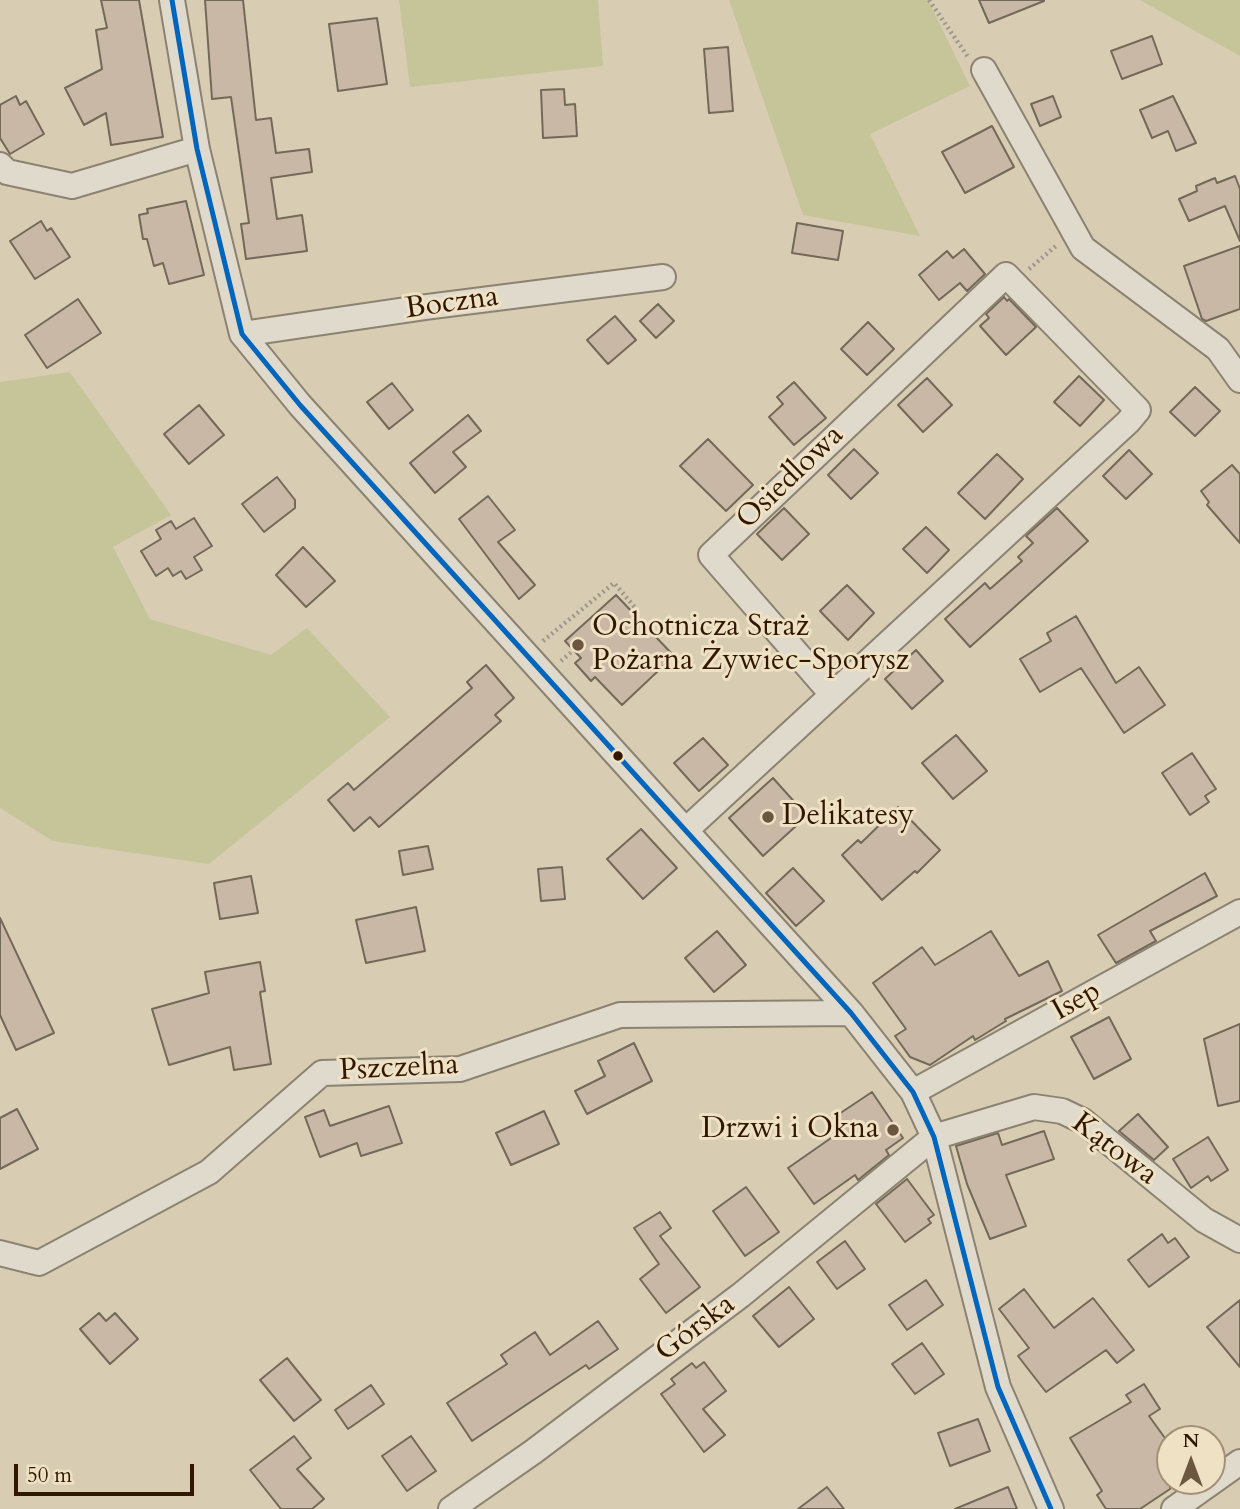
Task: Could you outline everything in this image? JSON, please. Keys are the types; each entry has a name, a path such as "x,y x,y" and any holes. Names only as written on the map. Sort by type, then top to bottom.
{"street":[{"path":"172,0 197,149 242,334 309,415 851,1013 913,1092 934,1138 998,1387 1051,1509"},
{"path":"984,70 1078,239 1218,349 1240,380"},
{"path":"0,165 7,172 72,186 197,149"},
{"path":"686,830 1139,410 1017,272"},
{"name":"Osiedlowa","path":"832,694 711,555 1017,272"},
{"name":"Boczna","path":"242,334 663,276"},
{"name":"Isep","path":"913,1092 1240,912"},
{"name":"Pszczelna","path":"0,1253 39,1263 209,1172 323,1073 460,1069 620,1015 851,1013"},
{"name":"Kątowa","path":"934,1138 1034,1107 1062,1111 1083,1121 1204,1220 1240,1240"},
{"name":"Górska","path":"451,1509 533,1452 741,1295 934,1138"},
{"path":"1174,1509 1240,1462"}],"path":[{"path":"929,0 976,69 984,70"},
{"path":"1017,272 1078,239"},
{"path":"534,649 614,583 638,611"},
{"path":"621,600 627,597"}],"shaded area":[{"path":"399,0 598,0 603,66 410,87"},
{"path":"729,0 928,0 970,86 870,134 920,236 803,215"},
{"path":"1140,0 1240,0 1240,56"},
{"path":"70,372 171,515 113,547 150,619 271,655 307,628 390,717 209,864 53,841 0,808 0,382"}],"building":[{"path":"101,0 139,0 163,137 111,145 106,113 84,125 65,88 102,69 96,30 107,28"},
{"path":"205,0 243,0 256,120 271,118 276,153 309,149 312,172 271,178 277,219 302,215 307,251 246,259 241,224 249,223 231,97 212,99"},
{"path":"979,0 1044,0 1044,1 989,23"},
{"path":"377,18 387,84 338,91 329,24"},
{"path":"1152,36 1162,64 1122,79 1111,51"},
{"path":"728,47 733,111 709,113 704,49"},
{"path":"564,89 565,105 575,104 577,136 543,138 541,90"},
{"path":"16,96 20,105 26,101 44,134 10,154 0,138 0,105"},
{"path":"1053,96 1061,117 1040,126 1031,104"},
{"path":"1173,96 1196,143 1176,151 1168,131 1152,138 1140,110"},
{"path":"992,126 1014,167 965,193 942,152"},
{"path":"1235,176 1240,189 1240,241 1225,206 1189,221 1179,199 1197,191 1196,186 1215,178 1217,183"},
{"path":"186,201 204,275 169,284 163,263 154,266 147,239 143,239 139,215 148,213 147,209"},
{"path":"41,221 47,231 51,228 70,257 35,279 10,241"},
{"path":"797,223 843,231 838,260 792,253"},
{"path":"1240,246 1240,309 1206,321 1202,319 1184,266"},
{"path":"964,249 985,274 967,291 960,283 939,300 919,275 947,251 953,258"},
{"path":"1004,297 1036,327 1006,355 980,326 989,318 986,314"},
{"path":"78,299 101,333 47,368 25,335"},
{"path":"658,304 674,321 656,338 640,321"},
{"path":"615,316 636,340 608,364 587,340"},
{"path":"868,322 894,349 867,375 841,349"},
{"path":"1079,376 1104,400 1080,426 1054,402"},
{"path":"927,378 952,405 923,432 898,405"},
{"path":"794,382 826,418 794,445 769,417 783,404 777,397"},
{"path":"392,383 413,410 389,429 367,402"},
{"path":"1195,387 1220,411 1195,436 1170,412"},
{"path":"199,405 224,435 189,464 164,434"},
{"path":"468,415 481,431 453,452 466,467 435,493 410,463"},
{"path":"708,439 753,485 726,511 680,466"},
{"path":"854,449 878,473 851,499 828,475"},
{"path":"1129,450 1152,474 1126,499 1103,476"},
{"path":"997,454 1023,479 985,519 958,493"},
{"path":"1232,465 1240,474 1240,543 1207,505 1209,502 1201,491"},
{"path":"277,477 295,500 295,508 264,532 242,504"},
{"path":"488,496 515,530 498,542 535,585 519,599 459,519"},
{"path":"784,508 809,534 782,560 757,534"},
{"path":"1057,508 1088,541 970,647 945,619 985,583 990,589 1022,561 1018,557 1033,543 1026,536"},
{"path":"194,518 212,546 194,557 202,570 186,579 181,571 173,576 168,568 156,576 141,551 161,539 156,530 171,521 176,529"},
{"path":"926,527 949,550 927,573 903,549"},
{"path":"303,547 335,581 306,607 276,575"},
{"path":"847,585 874,613 848,640 820,611"},
{"path":"616,595 674,656 622,705 595,677 591,681 575,663 581,658 565,641"},
{"path":"1076,616 1116,683 1139,667 1165,705 1124,733 1081,668 1040,692 1020,659 1051,641 1047,633"},
{"path":"916,650 943,681 912,709 885,679"},
{"path":"486,665 514,698 495,715 501,721 379,827 370,817 354,831 328,800 348,783 354,790 472,688 467,682"},
{"path":"956,735 987,771 953,799 922,763"},
{"path":"703,738 728,765 699,791 674,763"},
{"path":"1192,753 1216,789 1205,796 1209,802 1190,815 1162,773"},
{"name":"Delikatesy","path":"773,778 807,816 763,856 729,818"},
{"path":"898,807 940,850 917,873 915,871 882,900 842,855 858,840 861,843"},
{"path":"641,829 677,868 643,899 607,859"},
{"path":"428,846 433,869 403,875 399,851"},
{"path":"562,867 565,899 541,901 538,869"},
{"path":"793,868 824,901 796,926 766,893"},
{"path":"1205,873 1217,896 1150,931 1156,941 1116,963 1098,935"},
{"path":"251,876 258,913 220,919 214,883"},
{"path":"416,907 425,951 366,963 356,920"},
{"path":"0,918 54,1033 16,1050 0,1015"},
{"path":"717,931 746,965 714,992 685,958"},
{"path":"991,931 1019,976 1048,961 1062,991 1005,1019 1006,1021 975,1040 973,1036 930,1065 910,1057 895,1036 906,1029 873,983 922,947 935,965"},
{"path":"260,962 265,991 260,992 271,1064 234,1070 230,1047 169,1065 152,1009 209,993 205,972"},
{"path":"1109,1017 1131,1059 1094,1079 1071,1037"},
{"path":"1240,1024 1240,1101 1218,1106 1204,1039"},
{"path":"634,1043 652,1081 587,1114 575,1091 605,1076 598,1061"},
{"path":"872,1092 903,1138 886,1150 889,1155 858,1180 855,1175 814,1204 788,1168 844,1129 836,1116"},
{"path":"389,1106 402,1143 361,1156 357,1143 320,1157 305,1117 324,1110 330,1126"},
{"path":"17,1109 38,1149 0,1169 0,1118"},
{"path":"544,1111 559,1144 511,1165 496,1133"},
{"path":"1138,1114 1168,1147 1154,1160 1119,1131"},
{"path":"1044,1131 1054,1159 1006,1175 1026,1226 990,1239 967,1184 956,1146 998,1133 1002,1145"},
{"path":"1208,1137 1228,1170 1211,1181 1208,1176 1191,1188 1173,1159"},
{"path":"907,1179 934,1215 928,1219 931,1223 905,1242 876,1204"},
{"path":"746,1187 779,1232 745,1256 713,1211"},
{"path":"660,1212 671,1228 660,1236 700,1287 666,1313 640,1279 659,1264 634,1228"},
{"path":"1162,1234 1168,1243 1175,1238 1189,1257 1149,1287 1128,1260"},
{"path":"845,1241 865,1269 837,1289 817,1262"},
{"path":"926,1280 943,1305 907,1330 889,1305"},
{"path":"789,1287 814,1319 779,1347 753,1316"},
{"path":"1024,1289 1054,1328 1093,1298 1134,1350 1117,1363 1106,1350 1046,1392 1018,1356 1029,1348 999,1309"},
{"path":"1240,1300 1240,1367 1207,1327"},
{"path":"99,1313 106,1321 115,1313 138,1339 110,1364 80,1329"},
{"path":"598,1321 618,1349 589,1369 586,1365 472,1441 447,1403 507,1364 501,1355 535,1332 550,1355"},
{"path":"922,1343 944,1374 915,1394 892,1364"},
{"path":"287,1358 321,1400 294,1421 260,1380"},
{"path":"704,1362 726,1391 703,1409 725,1435 704,1452 661,1394 675,1384 671,1379 692,1363 696,1368"},
{"path":"1144,1384 1160,1409 1149,1416 1156,1426 1156,1495 1161,1495 1140,1509 1106,1509 1097,1495 1102,1491 1070,1438 1131,1402 1126,1395"},
{"path":"371,1385 384,1404 348,1429 335,1410"},
{"path":"978,1419 990,1451 950,1466 938,1433"},
{"path":"294,1436 311,1458 297,1469 324,1499 312,1509 281,1509 250,1470"},
{"path":"411,1436 436,1471 407,1491 382,1456"},
{"path":"827,1487 844,1509 798,1509"},
{"path":"1008,1487 1017,1509 955,1509"}],"transit line":[{"path":"172,0 197,149 242,334 300,405 851,1013 913,1092 934,1137 998,1387 1051,1509"}],"place":[{"name":"Ochotnicza Straż Pożarna Żywiec-Sporysz","path":"578,645"},
{"name":"Delikatesy","path":"768,817"},
{"name":"Drzwi i Okna","path":"893,1130"}]}
